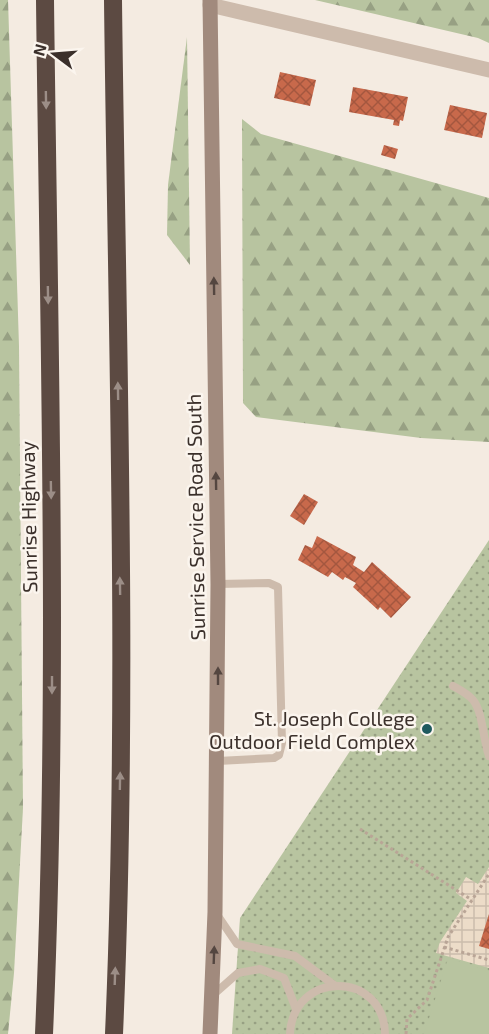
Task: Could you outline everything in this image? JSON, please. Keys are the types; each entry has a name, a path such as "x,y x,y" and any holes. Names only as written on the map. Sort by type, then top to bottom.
{"highway":[{"name":"Sunrise Highway","path":"45,0 52,655 45,1034"},
{"path":"113,0 121,659 114,1034"}],"main road":[{"name":"Sunrise Service Road South","path":"210,3 218,584 218,761 210,1034"}],"street":[{"path":"210,3 489,70"}],"lane":[{"path":"218,584 268,583 278,587 282,743 279,755 274,758 218,761"},
{"path":"453,686 472,698 477,705 485,747 489,756"},
{"path":"215,912 237,944 295,956 334,985"},
{"path":"212,996 238,973 260,969 284,978 296,1009"},
{"path":"290,1034 296,1009 306,997 319,989 334,985 350,986 375,1003 382,1017 385,1034"}],"path":[{"path":"360,830 472,900"},
{"path":"406,1034 407,1019 427,1000 448,937 489,874"},
{"path":"444,947 489,960"}],"green space":[{"path":"0,0 8,0 19,346 23,808 14,973 8,1034 0,1034"},
{"path":"315,0 489,0 489,43 478,38"},
{"path":"187,37 190,265 167,235 168,185"},
{"path":"242,119 261,134 489,198 489,442 421,438 256,417 243,403"},
{"name":"St. Joseph College Outdoor Field Complex","path":"489,540 489,1034 232,1034 240,918"},
{"path":"448,958 489,971 489,1034 424,1034"}],"shaded area":[{"path":"489,867 489,968 436,953 440,942 467,901 456,893 466,877 478,884"}],"building":[{"path":"280,72 316,80 310,106 274,98"},
{"path":"353,87 408,97 403,121 400,120 399,126 393,125 394,120 349,112"},
{"path":"450,105 487,113 482,138 444,130"},
{"path":"384,145 398,149 395,159 381,155"},
{"path":"304,494 318,502 304,525 290,516"},
{"path":"317,536 356,557 353,565 364,572 372,562 411,597 391,618 380,607 378,610 353,587 356,583 345,577 343,580 332,572 328,577 298,560 305,545 312,548"},
{"path":"489,914 489,949 479,946"}],"place":[{"name":"St. Joseph College Outdoor Field Complex","path":"427,729"}]}
